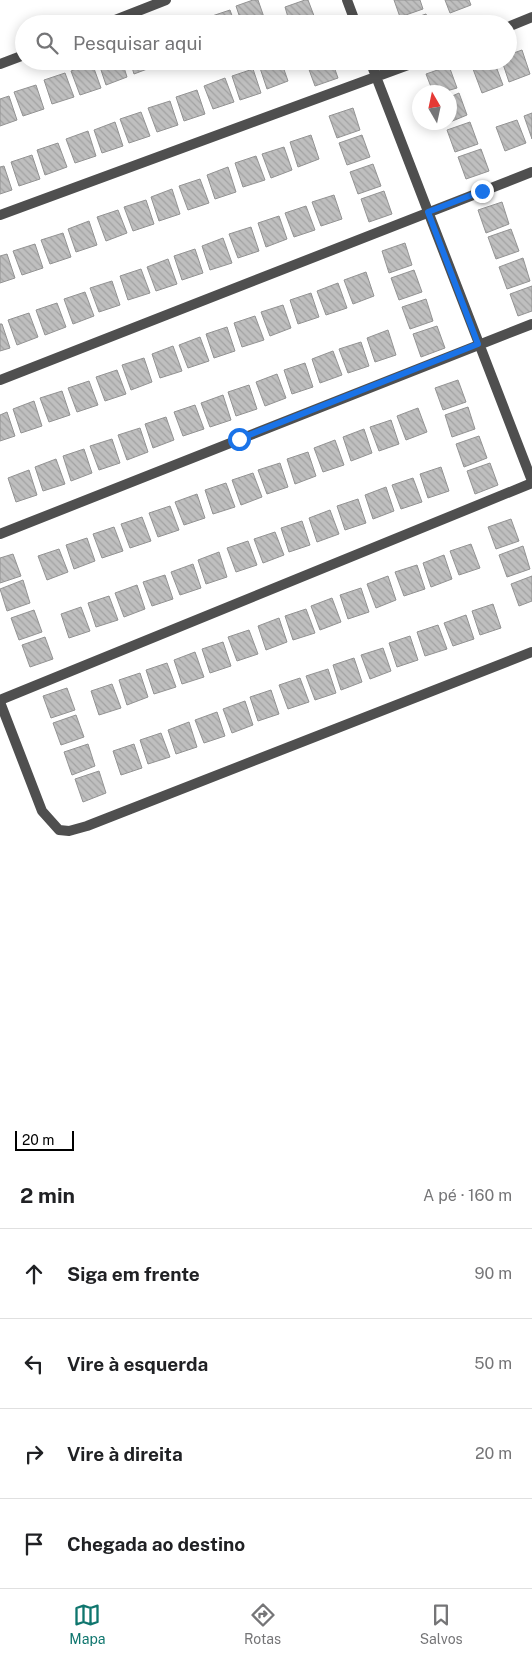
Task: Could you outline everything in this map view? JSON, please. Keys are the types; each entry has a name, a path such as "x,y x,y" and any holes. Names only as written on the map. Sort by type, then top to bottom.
{"street":[{"path":"128,15 166,0"},
{"path":"347,0 353,15"},
{"path":"517,23 532,17"},
{"path":"0,64 15,58"},
{"path":"373,70 532,482 0,701 42,811 58,830 69,830 86,826 532,652"},
{"path":"0,215 396,70"},
{"path":"0,380 532,172"},
{"path":"0,534 532,324"}],"building":[{"path":"258,0 263,15 239,15 236,6"},
{"path":"308,0 314,15 287,15 285,7"},
{"path":"394,0 420,0 423,9 406,15 399,15"},
{"path":"445,0 469,0 471,5 450,13"},
{"path":"230,10 232,15 215,15"},
{"path":"522,50 530,74 509,82 505,70 517,70 517,52"},
{"path":"95,70 101,88 80,95 71,71"},
{"path":"101,70 125,70 127,77 106,85"},
{"path":"133,70 144,70 134,74"},
{"path":"253,70 261,93 240,100 232,76"},
{"path":"261,70 284,70 288,81 267,89"},
{"path":"309,70 335,70 338,78 315,86"},
{"path":"438,70 450,70 456,85 430,85 426,74"},
{"path":"473,70 497,70 503,85 482,93"},
{"path":"65,73 74,97 52,104 44,80"},
{"path":"225,78 234,102 213,109 204,86"},
{"path":"36,85 44,109 23,116 14,92"},
{"path":"197,90 205,114 184,121 176,97"},
{"path":"459,93 467,115 457,119 457,94"},
{"path":"9,96 17,120 0,126 0,99"},
{"path":"170,101 178,125 157,132 148,108"},
{"path":"353,108 360,130 337,138 329,116"},
{"path":"141,112 150,136 129,143 120,119"},
{"path":"532,113 532,139 524,116"},
{"path":"517,120 526,143 505,151 496,127"},
{"path":"115,122 123,146 102,153 94,130"},
{"path":"470,122 478,144 455,152 447,130 457,130 457,127"},
{"path":"88,131 96,156 75,163 66,139"},
{"path":"311,135 319,159 298,167 290,142"},
{"path":"362,135 370,157 347,165 339,143"},
{"path":"58,143 67,167 45,175 37,150"},
{"path":"284,147 292,170 271,178 262,154"},
{"path":"481,149 489,171 466,179 458,157"},
{"path":"32,155 40,179 19,186 11,162"},
{"path":"256,156 265,180 243,187 235,163"},
{"path":"373,164 381,186 358,194 350,172"},
{"path":"4,166 12,190 0,194 0,167"},
{"path":"228,167 236,192 215,199 207,175"},
{"path":"200,179 209,203 188,210 179,186"},
{"path":"172,189 180,214 159,221 151,197"},
{"path":"384,191 392,214 369,222 361,199"},
{"path":"334,195 342,219 321,226 312,202"},
{"path":"146,200 154,224 133,231 124,207"},
{"path":"502,202 509,224 486,233 478,210"},
{"path":"306,206 315,230 294,237 285,213"},
{"path":"118,210 127,233 106,241 97,217"},
{"path":"279,216 287,239 266,247 258,223"},
{"path":"89,221 97,245 76,252 68,229"},
{"path":"251,227 259,251 238,258 229,234"},
{"path":"511,229 519,251 496,259 488,237"},
{"path":"63,233 71,257 50,264 41,240"},
{"path":"223,238 232,263 210,270 202,246"},
{"path":"405,243 412,265 389,273 382,251"},
{"path":"35,244 43,268 22,275 13,251"},
{"path":"195,249 203,273 182,280 174,256"},
{"path":"7,254 15,278 0,283 0,256"},
{"path":"523,258 530,281 507,289 499,267"},
{"path":"168,259 177,284 156,291 147,267"},
{"path":"141,269 150,293 128,300 120,276"},
{"path":"414,270 422,292 399,300 391,278"},
{"path":"366,272 374,296 353,304 344,280"},
{"path":"112,281 120,305 99,312 90,288"},
{"path":"338,283 347,308 326,315 317,291"},
{"path":"532,286 532,311 518,316 510,294"},
{"path":"85,292 94,316 73,324 64,299"},
{"path":"311,293 319,317 298,324 290,300"},
{"path":"426,299 433,321 410,329 402,307"},
{"path":"57,303 66,327 45,335 36,310"},
{"path":"283,305 291,328 270,336 261,312"},
{"path":"29,313 38,337 17,345 8,320"},
{"path":"255,316 264,340 242,347 234,323"},
{"path":"0,324 2,324 10,348 0,351"},
{"path":"437,326 445,348 421,357 413,334"},
{"path":"227,327 235,351 214,358 206,334"},
{"path":"388,330 396,355 375,362 367,338"},
{"path":"200,337 209,361 188,368 179,345"},
{"path":"361,342 369,366 348,373 339,349"},
{"path":"173,346 182,371 160,378 152,354"},
{"path":"333,351 342,375 320,383 312,359"},
{"path":"144,358 152,382 131,390 122,365"},
{"path":"305,363 313,387 292,394 284,370"},
{"path":"117,370 126,394 105,401 96,377"},
{"path":"277,374 286,398 265,406 256,382"},
{"path":"458,380 466,402 443,410 435,388"},
{"path":"89,381 98,405 77,412 68,388"},
{"path":"249,385 257,409 236,416 228,392"},
{"path":"62,391 70,415 49,422 40,398"},
{"path":"223,395 231,420 210,427 201,403"},
{"path":"34,401 42,426 21,433 13,409"},
{"path":"195,405 204,429 183,436 174,412"},
{"path":"468,407 475,429 452,437 445,415"},
{"path":"418,408 427,432 406,440 397,416"},
{"path":"7,412 15,436 0,441 0,415"},
{"path":"166,417 174,440 153,448 145,424"},
{"path":"391,420 399,444 379,451 370,427"},
{"path":"140,428 148,452 127,460 118,435"},
{"path":"364,429 372,453 351,461 343,437"},
{"path":"479,436 487,458 464,467 456,444"},
{"path":"112,439 120,463 99,470 90,446"},
{"path":"335,440 344,465 323,472 314,448"},
{"path":"84,449 92,473 71,481 63,456"},
{"path":"308,452 316,476 295,484 287,459"},
{"path":"56,459 65,484 43,491 35,467"},
{"path":"280,463 288,487 267,494 258,470"},
{"path":"490,463 498,485 475,494 467,471"},
{"path":"441,467 449,491 428,498 420,474"},
{"path":"29,470 37,495 16,502 8,478"},
{"path":"253,473 262,497 241,505 232,480"},
{"path":"413,478 422,502 401,509 392,485"},
{"path":"226,483 235,507 213,514 205,490"},
{"path":"386,487 394,511 373,519 365,495"},
{"path":"197,494 205,518 184,525 175,502"},
{"path":"358,499 366,523 345,530 337,506"},
{"path":"170,506 179,530 158,537 149,513"},
{"path":"330,510 339,534 317,542 309,518"},
{"path":"142,517 151,541 130,548 121,524"},
{"path":"511,519 519,541 496,549 488,527"},
{"path":"302,521 310,545 289,552 281,528"},
{"path":"114,527 123,551 102,558 93,534"},
{"path":"275,532 284,555 263,563 254,539"},
{"path":"87,538 95,561 74,569 66,545"},
{"path":"248,541 257,565 236,572 227,548"},
{"path":"471,544 480,568 459,575 450,551"},
{"path":"523,546 530,569 507,577 499,555"},
{"path":"59,549 68,572 47,580 38,556"},
{"path":"219,552 227,577 206,584 198,560"},
{"path":"13,554 21,576 0,583 0,558"},
{"path":"444,555 452,579 431,587 423,563"},
{"path":"193,564 201,588 180,595 171,572"},
{"path":"417,565 425,589 404,596 395,572"},
{"path":"165,575 173,599 152,606 143,582"},
{"path":"388,576 396,600 376,608 367,584"},
{"path":"532,576 532,601 519,606 511,584"},
{"path":"23,580 30,603 7,611 0,589"},
{"path":"137,585 145,609 124,617 115,593"},
{"path":"361,588 369,612 348,619 340,595"},
{"path":"109,596 118,620 96,627 88,603"},
{"path":"332,598 341,622 320,630 311,606"},
{"path":"493,604 501,628 480,635 472,611"},
{"path":"81,607 90,631 69,638 61,614"},
{"path":"306,609 315,633 293,640 285,616"},
{"path":"34,610 42,632 19,640 11,618"},
{"path":"466,615 474,639 453,646 444,623"},
{"path":"279,618 287,642 266,650 258,626"},
{"path":"438,625 447,649 425,656 417,632"},
{"path":"249,630 258,654 237,661 228,637"},
{"path":"410,636 418,660 397,667 389,643"},
{"path":"45,637 53,659 30,667 22,645"},
{"path":"223,642 231,666 210,673 202,649"},
{"path":"383,648 391,671 370,679 361,655"},
{"path":"195,652 204,677 182,684 174,660"},
{"path":"354,658 362,682 341,690 333,665"},
{"path":"167,663 176,687 154,694 146,670"},
{"path":"328,669 336,693 315,700 306,676"},
{"path":"140,673 148,697 127,705 119,680"},
{"path":"300,678 309,702 288,709 279,685"},
{"path":"112,684 121,708 99,715 91,691"},
{"path":"67,688 75,710 51,718 43,696"},
{"path":"271,690 279,714 258,721 250,697"},
{"path":"245,701 253,725 232,733 223,709"},
{"path":"217,712 225,736 204,743 195,720"},
{"path":"76,715 84,737 61,745 53,723"},
{"path":"189,722 197,747 176,754 168,730"},
{"path":"161,733 170,757 148,764 140,740"},
{"path":"88,744 95,766 72,775 64,752"},
{"path":"134,744 142,768 121,775 113,751"},
{"path":"99,771 106,793 83,802 75,779"}],"route":[{"path":"239,439 478,344 428,212 482,191"}]}
